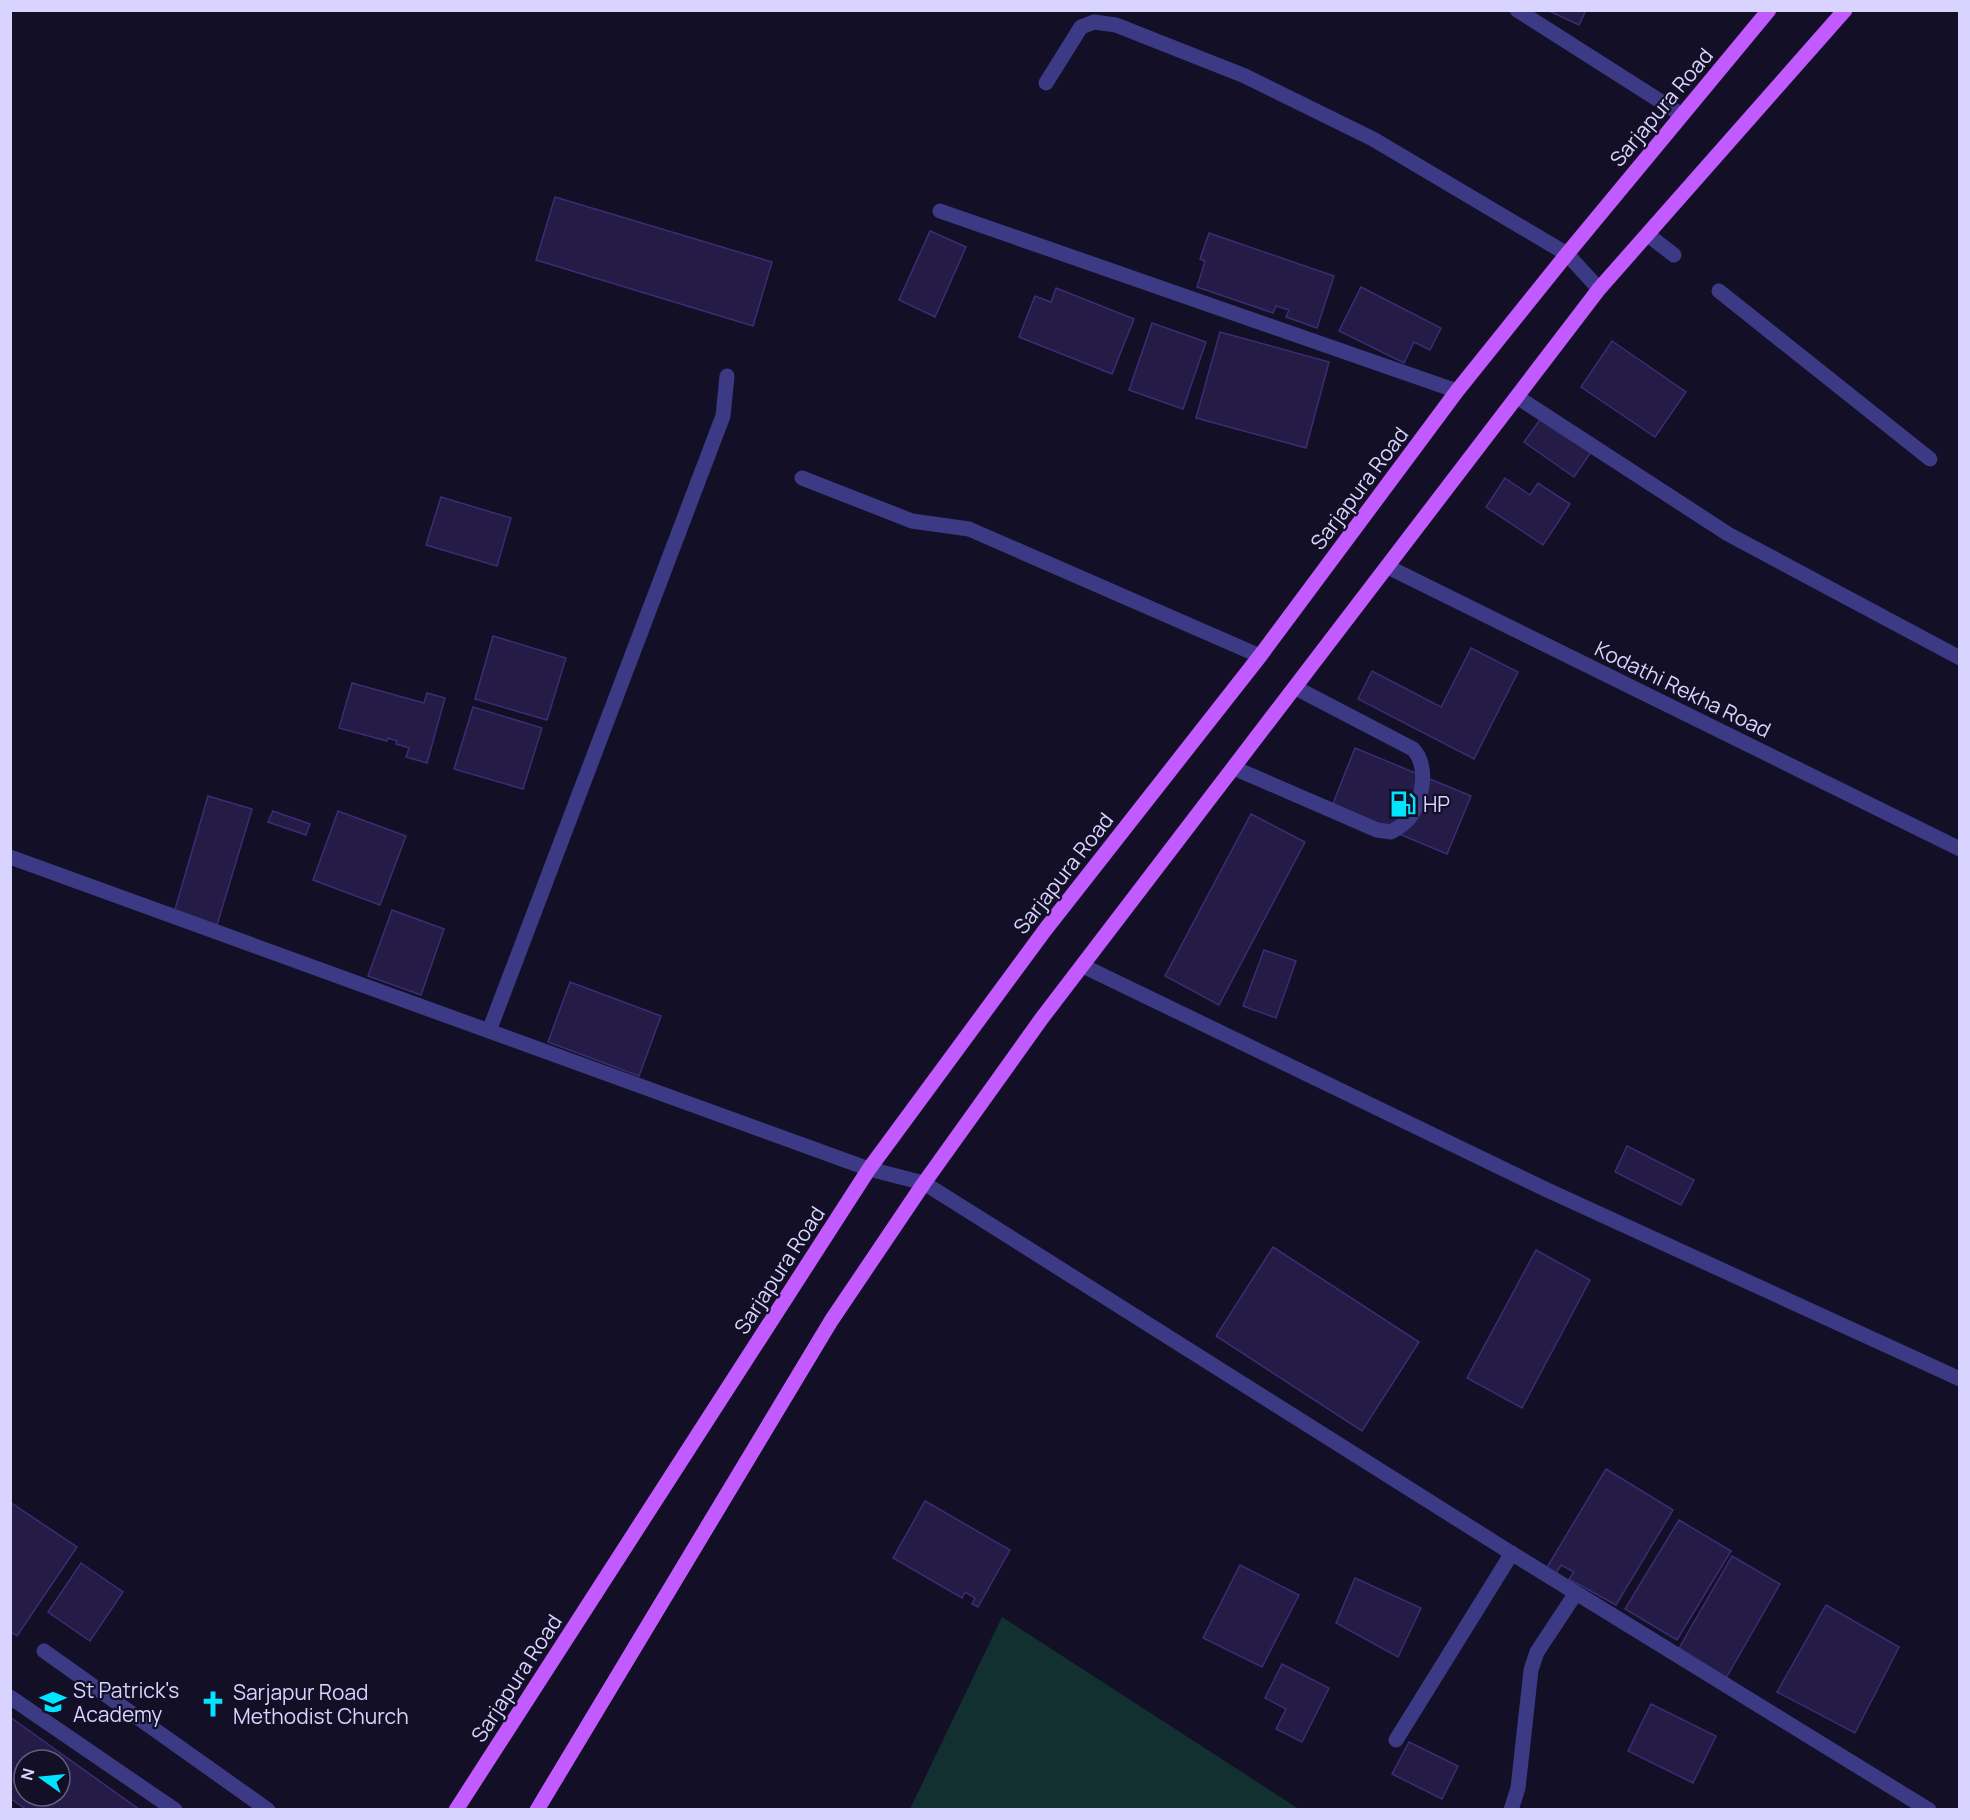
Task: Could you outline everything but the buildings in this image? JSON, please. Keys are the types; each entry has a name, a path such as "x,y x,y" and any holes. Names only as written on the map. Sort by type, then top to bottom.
{"main road":[{"name":"Sarjapura Road","path":"456,1809 869,1169 1045,930 1260,656 1457,392 1567,254 1768,10"},
{"path":"537,1809 831,1321 924,1182 1042,1018 1599,289 1845,10"}],"street":[{"path":"1517,10 1682,115"},
{"path":"1046,83 1081,27 1094,22 1116,25 1245,76 1373,139 1567,254 1599,289"},
{"path":"940,211 1457,392"},
{"path":"1648,235 1674,255"},
{"path":"1719,291 1930,459"},
{"path":"489,1031 723,416 727,376"},
{"path":"1517,398 1728,534 1959,658"},
{"path":"802,478 912,521 969,529 1260,656"},
{"name":"Kodathi Rekha Road","path":"1388,567 1959,849"},
{"path":"1234,768 1377,830 1391,831 1410,817 1423,780 1423,769 1418,753 1296,687"},
{"path":"10,857 869,1169 924,1182 1576,1593 1929,1809"},
{"path":"1083,966 1556,1194 1959,1379"},
{"path":"1396,1740 1512,1553"},
{"path":"1510,1809 1518,1788 1531,1670 1537,1652 1576,1593"},
{"path":"44,1651 267,1809"},
{"path":"10,1697 175,1809"}],"green space":[{"path":"1002,1617 1299,1809 910,1809"}],"place":[{"name":"HP","path":"1403,804"},
{"name":"St Patrick's Academy","path":"53,1702"},
{"name":"Sarjapur Road Methodist Church","path":"213,1704"}]}
